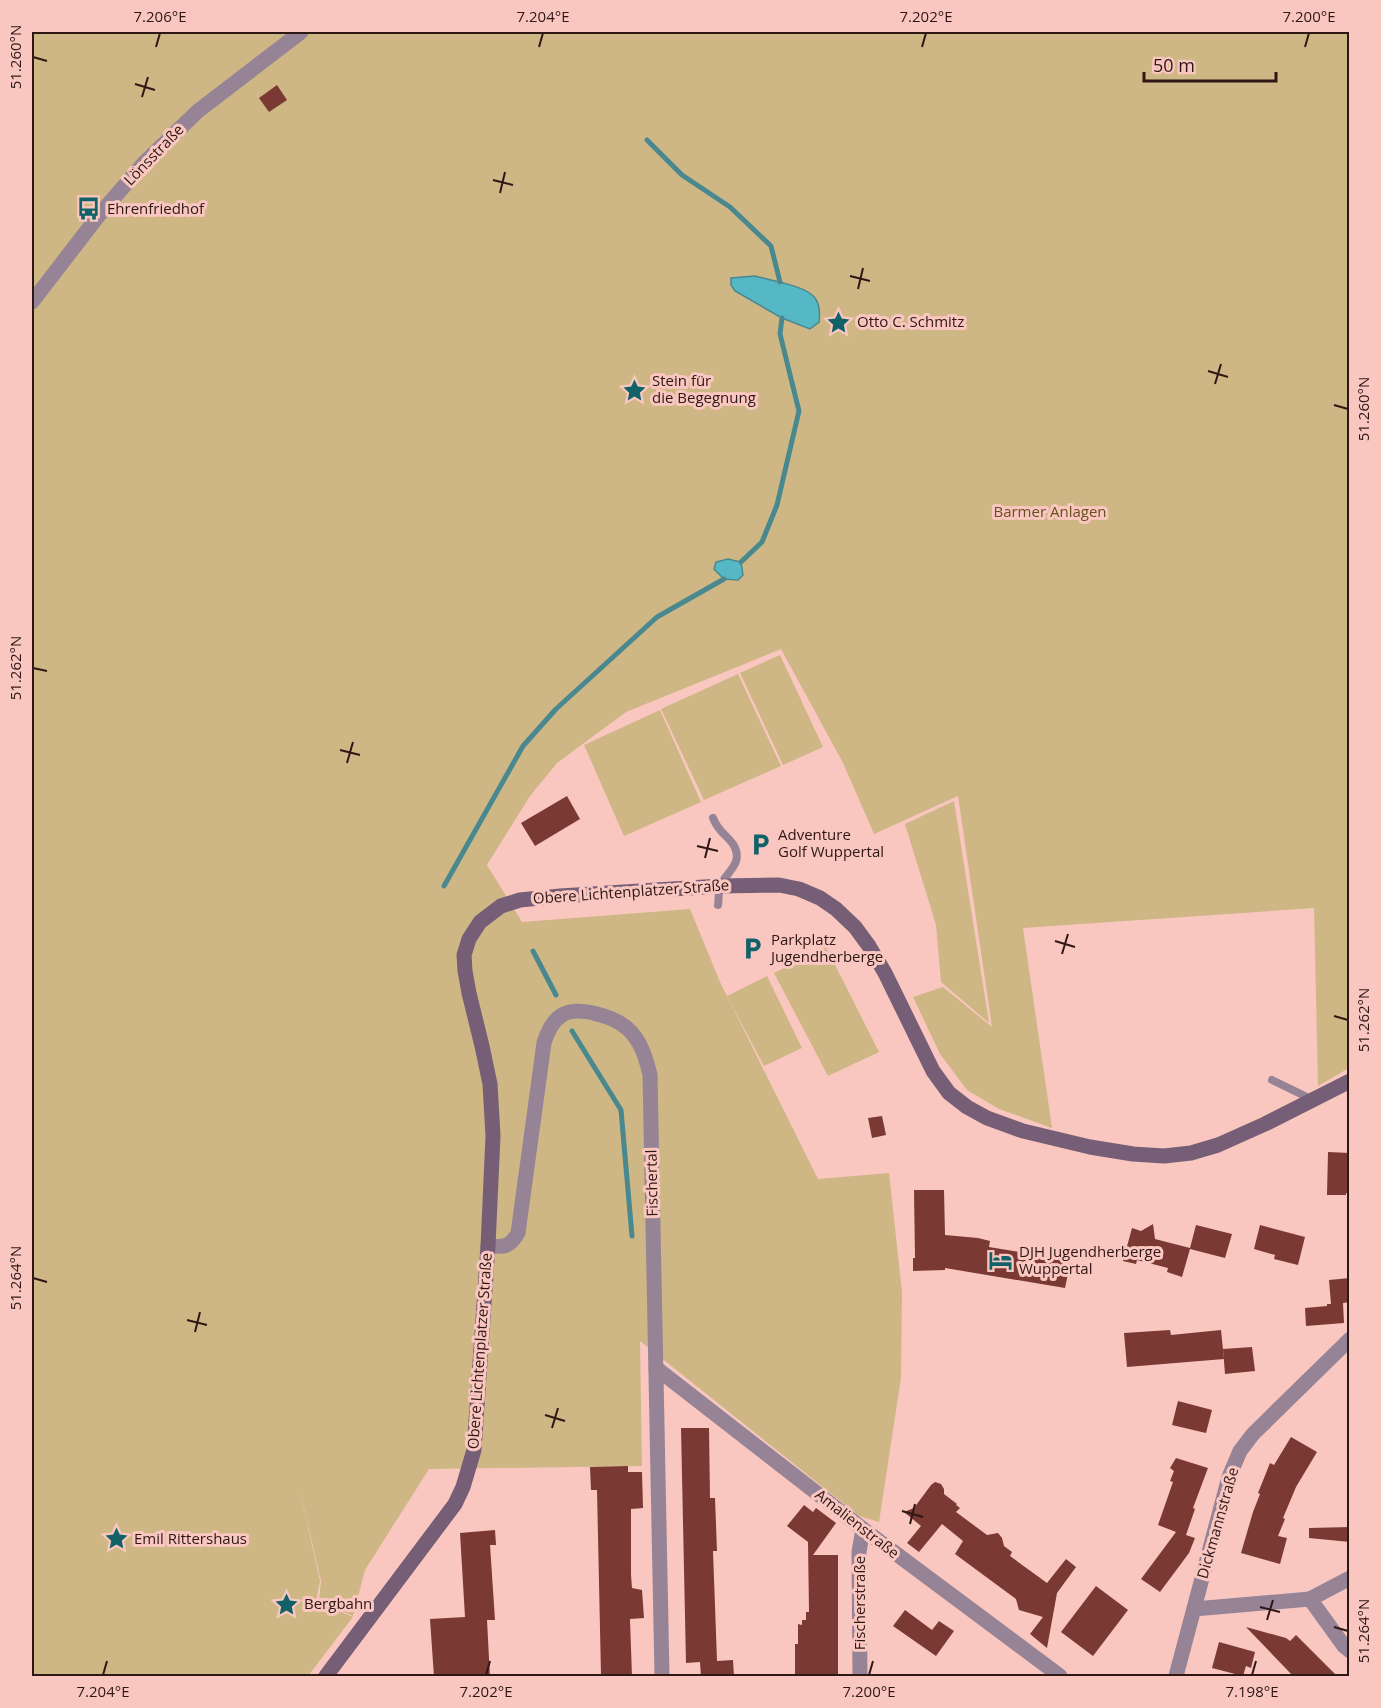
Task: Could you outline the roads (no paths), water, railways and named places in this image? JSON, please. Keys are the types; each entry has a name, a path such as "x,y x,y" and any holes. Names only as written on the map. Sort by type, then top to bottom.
{"main road":[{"name":"Obere Lichtenplatzer Straße","path":"326,1677 455,1504 464,1487 474,1450 493,1136 490,1084 465,971 464,955 469,939 480,922 501,906 520,900 560,896 720,886 780,885 799,889 820,898 836,909 855,927 869,946 933,1071 949,1093 967,1107 987,1118 1014,1128 1090,1147 1164,1156 1191,1153 1218,1145 1350,1081"}],"street":[{"name":"Lönsstraße","path":"32,302 99,215 145,162 198,111 301,32"},
{"name":"Fischertal","path":"488,1246 506,1246 513,1242 518,1233 544,1043 548,1030 561,1016 572,1012 602,1014 615,1020 629,1029 645,1053 650,1075 662,1677"},
{"name":"Dickmannstraße","path":"1176,1677 1229,1477 1240,1451 1253,1434 1350,1339"},
{"name":"Amalienstraße","path":"656,1368 863,1529 1060,1677"},
{"name":"Fischerstraße","path":"860,1677 859,1552 863,1529"},
{"path":"1194,1609 1310,1599 1350,1578"},
{"path":"1310,1599 1350,1651"}],"lane":[{"path":"713,818 717,829 737,850 733,870 720,886 718,905"},
{"path":"1272,1080 1312,1100"}],"water":[{"path":"755,276 796,287 811,294 818,304 819,322 810,329 782,318 735,291 731,285 731,278"},
{"path":"728,559 741,562 743,575 738,580 724,579 714,569 716,562"}],"waterway":[{"path":"647,140 682,175 730,207 771,246 780,282"},
{"path":"741,562 762,542 777,505 799,411 780,334 782,318"},
{"path":"444,886 523,746 556,709 657,617 724,579"},
{"path":"533,951 556,995"},
{"path":"572,1031 621,1110 632,1236"}],"place":[{"name":"Ehrenfriedhof","path":"89,209"},
{"name":"Otto C. Schmitz","path":"839,322"},
{"name":"Stein für die Begegnung","path":"634,390"},
{"name":"Adventure Golf Wuppertal","path":"760,844"},
{"name":"Parkplatz Jugendherberge","path":"753,949"},
{"name":"DJH Jugendherberge Wuppertal","path":"1001,1261"},
{"name":"Emil Rittershaus","path":"116,1539"},
{"name":"Bergbahn","path":"286,1604"}],"park label":[{"name":"Barmer Anlagen","path":"1050,512"}]}
